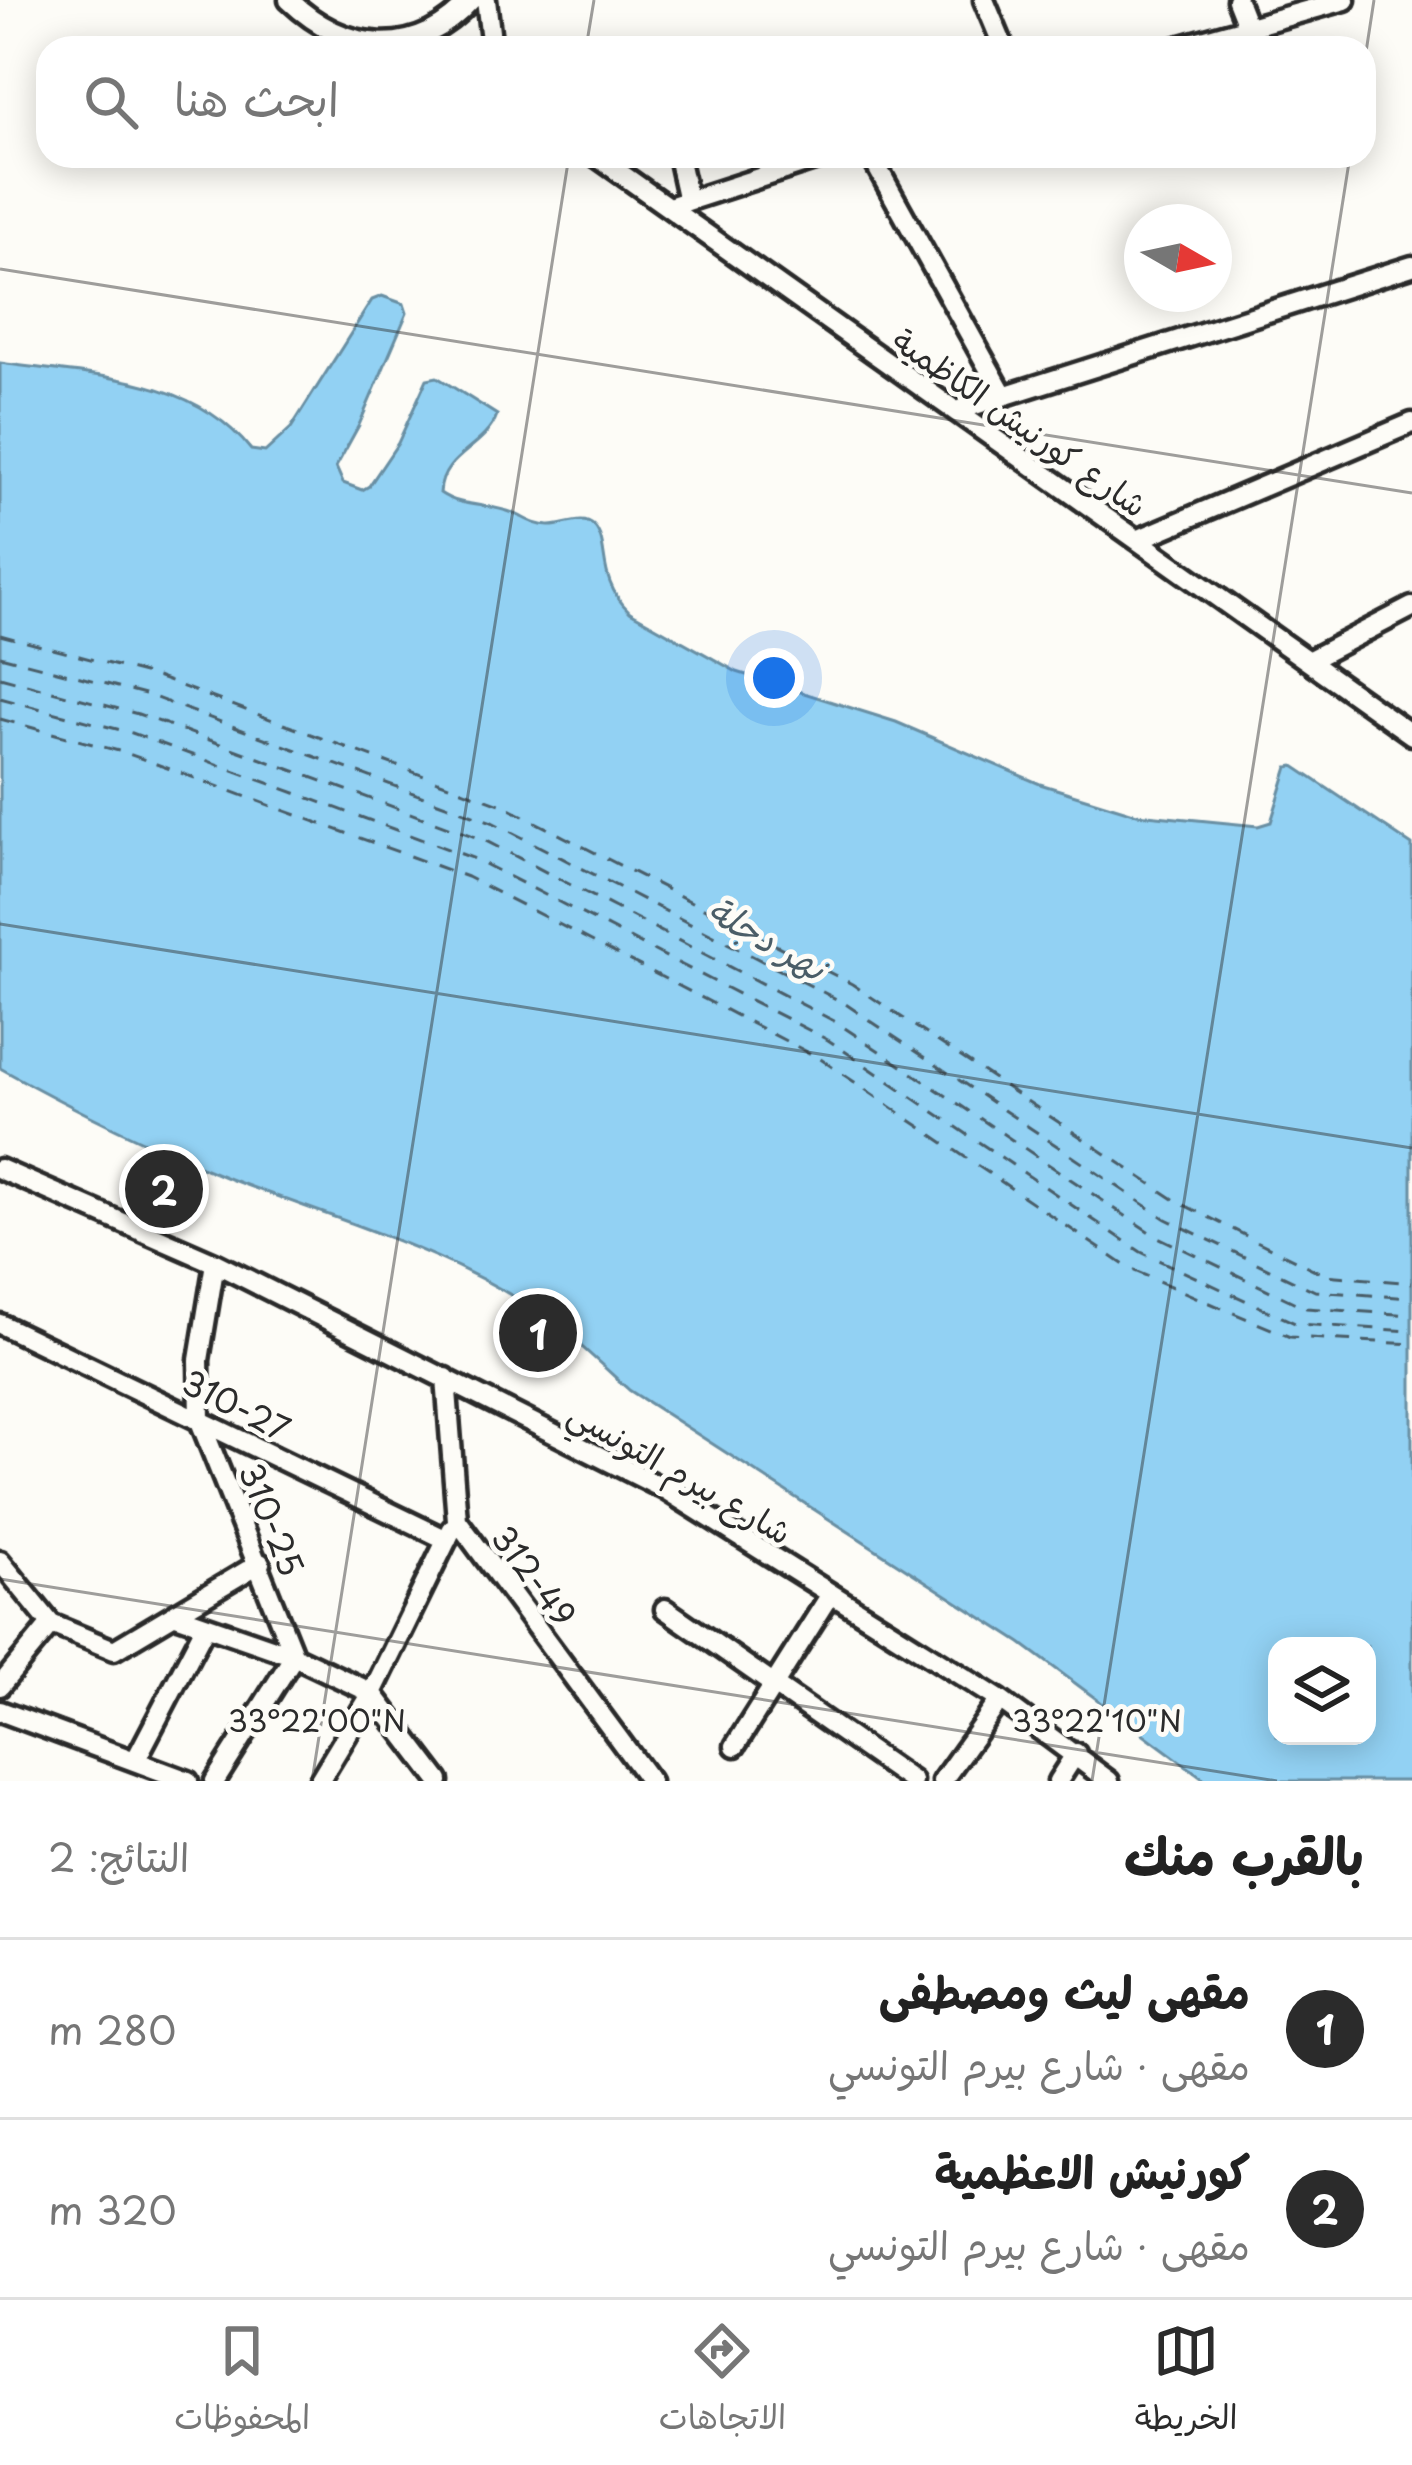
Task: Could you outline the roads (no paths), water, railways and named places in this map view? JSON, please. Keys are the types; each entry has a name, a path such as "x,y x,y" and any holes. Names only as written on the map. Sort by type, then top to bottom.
{"street":[{"path":"289,0 315,24 342,36"},
{"path":"416,36 430,32 471,0"},
{"path":"486,0 491,36"},
{"path":"985,0 999,36"},
{"path":"1238,0 1248,28"},
{"path":"1218,36 1321,3 1345,0"},
{"name":"شارع كورنيش الكاظمية","path":"616,168 678,204 956,411 1412,735"},
{"path":"678,168 678,204 790,168"},
{"path":"878,168 1004,396"},
{"path":"956,411 1412,266"},
{"path":"1137,540 1412,423"},
{"path":"1308,661 1412,607"},
{"name":"شارع بيرم التونسي","path":"0,1169 215,1262 666,1490 1000,1700 1109,1781"},
{"name":"310-25","path":"215,1262 199,1360 200,1421 294,1655"},
{"name":"310-27","path":"0,1324 447,1540"},
{"name":"312-49","path":"446,1378 457,1520 650,1781"},
{"path":"319,1781 372,1693 457,1520"},
{"path":"0,1561 51,1624 114,1650 260,1563"},
{"path":"735,1746 831,1594"},
{"path":"665,1609 912,1781"},
{"path":"176,1615 294,1655 372,1693 439,1781"},
{"path":"0,1686 51,1624"},
{"path":"135,1761 205,1627"},
{"path":"215,1781 294,1655"},
{"path":"942,1781 1000,1700"},
{"path":"0,1711 188,1781"},
{"path":"1058,1781 1076,1753"}],"water":[{"name":"نهر دجلة","path":"382,296 404,304 407,313 336,467 343,483 362,490 369,486 398,443 427,379 437,377 497,415 483,436 448,469 440,493 544,526 579,521 594,526 612,587 630,612 737,672 896,722 1040,784 1137,814 1258,826 1271,822 1288,767 1294,766 1412,845 1412,1781 1207,1781 1021,1643 629,1390 524,1303 417,1249 171,1154 0,1068 0,363 103,376 169,393 227,425 251,450 265,452 291,428 372,300"}],"place":[{"name":"كورنيش الاعظمية","path":"164,1189"},
{"name":"مقهى ليث ومصطفى","path":"538,1333"}]}
